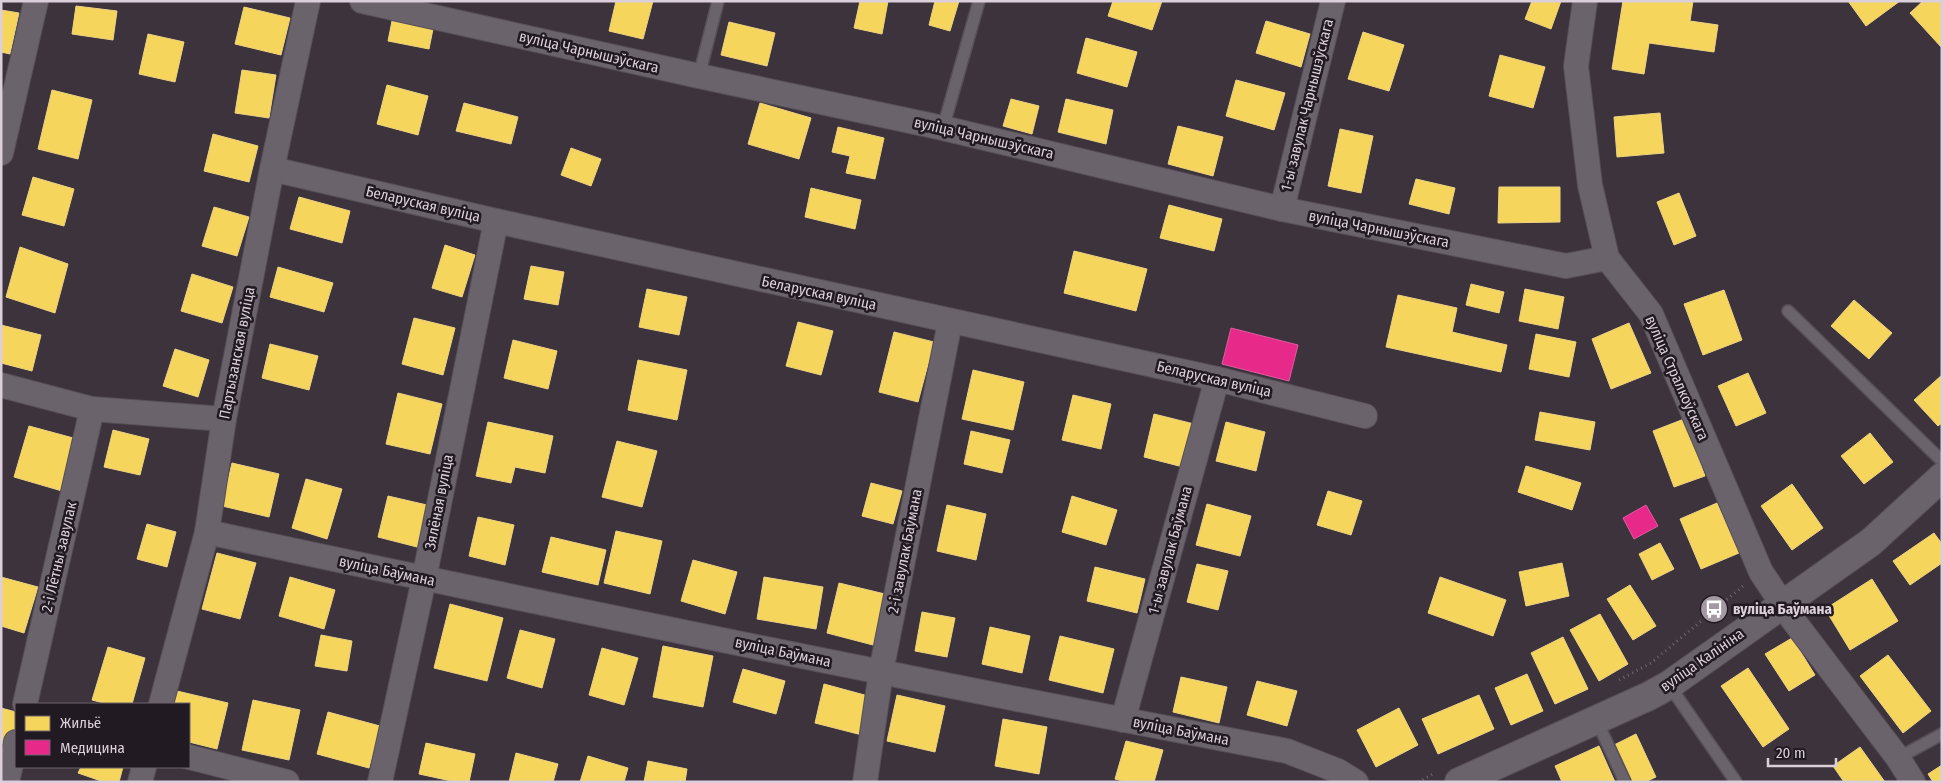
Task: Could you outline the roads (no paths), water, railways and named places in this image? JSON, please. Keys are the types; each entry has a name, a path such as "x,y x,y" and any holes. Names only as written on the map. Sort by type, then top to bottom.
{"main road":[{"name":"вуліца Калініна","path":"1462,777 1649,696 1669,685 1871,542 1942,477"}],"street":[{"path":"1,153 36,1"},
{"name":"Партызанская вуліца","path":"161,703 207,532 224,419 272,169 308,1"},
{"name":"вуліца Чарнышэўскага","path":"362,1 943,128 1282,209 1566,266 1606,258"},
{"name":"1-ы завулак Чарнышэўскага","path":"1282,209 1333,1"},
{"name":"вуліца Стралкоўскага","path":"1585,1 1576,66 1590,185 1606,258 1651,314 1761,572 1898,758 1913,782"},
{"name":"Беларуская вуліца","path":"272,169 950,322 1216,379 1365,416"},
{"name":"Зялёная вуліца","path":"380,782 424,579 496,221"},
{"name":"2-і завулак Баўмана","path":"865,782 882,672 950,322"},
{"name":"1-ы завулак Баўмана","path":"1123,720 1216,379"},
{"path":"1,386 92,409 224,419"},
{"name":"2-і Лётны завулак","path":"25,703 92,409"},
{"name":"вуліца Баўмана","path":"207,532 424,579 882,672 1287,751 1338,771 1356,782"},
{"path":"7,782 15,746"},
{"path":"190,758 287,782"},
{"path":"140,782 144,768"}],"lane":[{"path":"699,76 718,1"},
{"path":"943,128 980,1"},
{"path":"1788,311 1942,460"},
{"path":"1669,685 1736,782"},
{"path":"1596,719 1625,782"},
{"path":"1898,758 1942,734"}],"place":[{"name":"вуліца Баўмана","path":"1714,609"}]}
